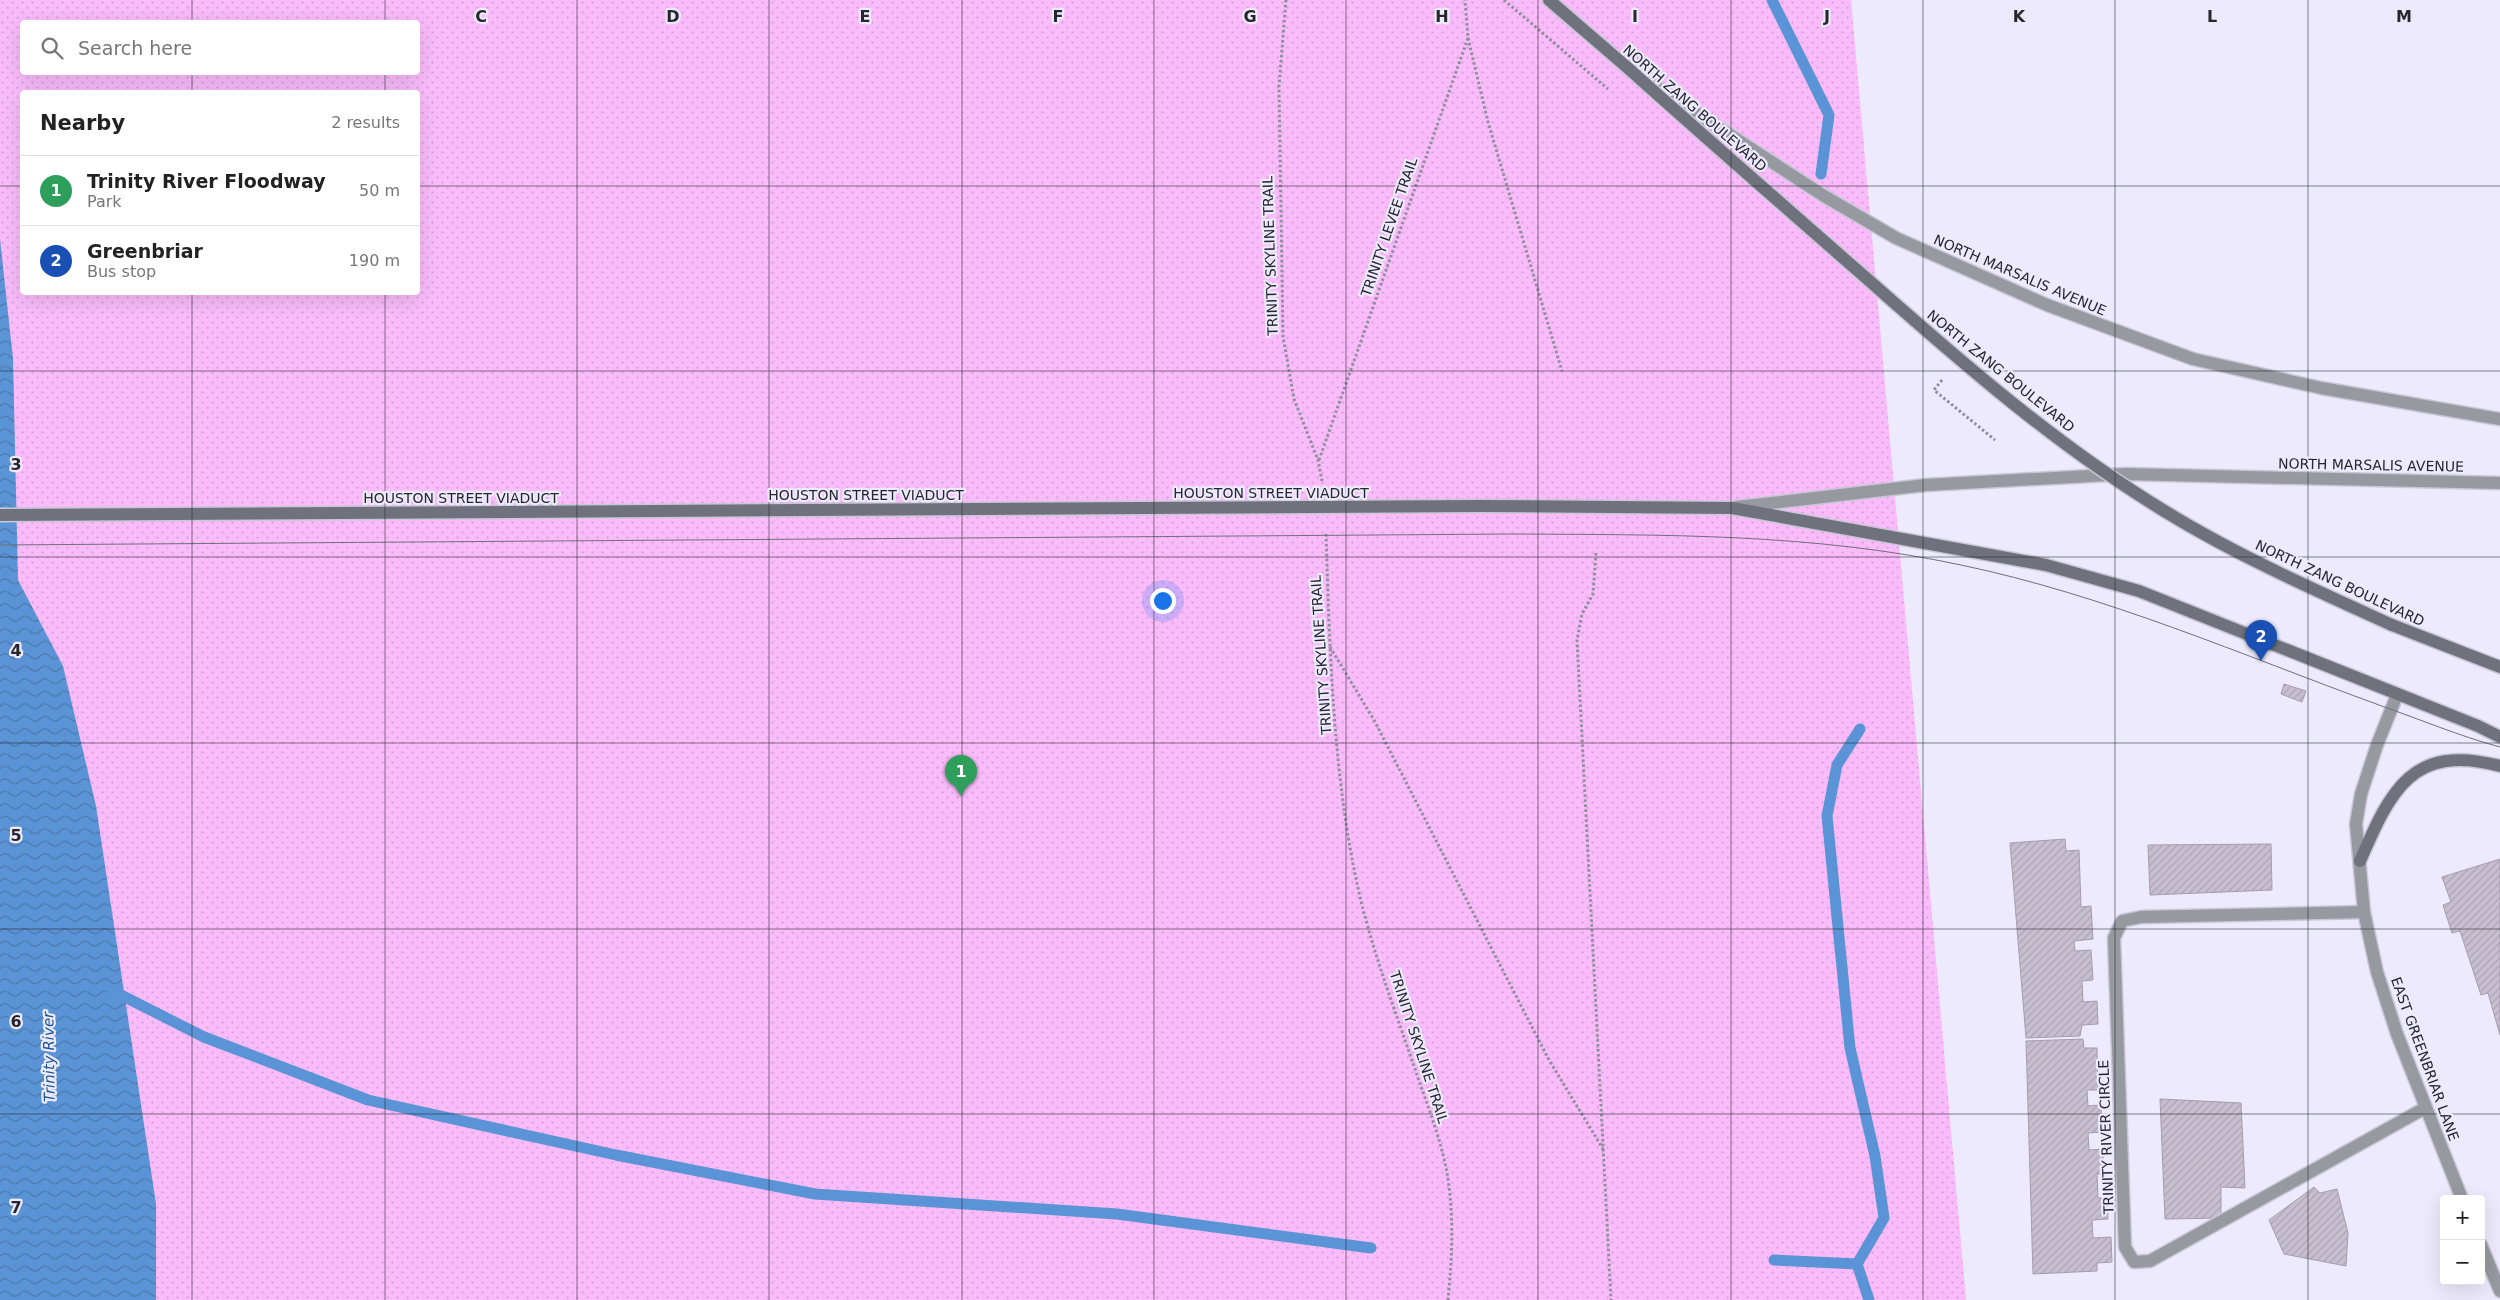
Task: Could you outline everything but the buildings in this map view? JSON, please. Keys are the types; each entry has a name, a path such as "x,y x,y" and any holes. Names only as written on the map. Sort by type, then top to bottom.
{"main road":[{"name":"NORTH ZANG BOULEVARD","path":"1549,0 1941,344 2013,403 2091,461 2165,512 2277,573 2392,625 2500,667"},
{"name":"HOUSTON STREET VIADUCT","path":"0,516 1480,506 1732,508"},
{"path":"1732,508 2046,565 2139,591 2478,726 2500,737"},
{"path":"2360,861 2379,819 2397,790 2416,772 2438,761 2456,759 2500,766"}],"street":[{"name":"NORTH MARSALIS AVENUE","path":"1628,69 1824,196 1896,238 2047,306 2193,359 2321,388 2500,419"},
{"name":"NORTH MARSALIS AVENUE","path":"1732,508 1926,485 2126,474 2500,483"},
{"name":"EAST GREENBRIAR LANE","path":"2397,694 2377,744 2361,794 2356,824 2364,912 2377,972 2391,1016 2425,1108 2460,1195"},
{"name":"TRINITY RIVER CIRCLE","path":"2364,912 2141,917 2122,921 2114,938 2125,1247 2134,1262 2150,1262 2425,1108"},
{"path":"2485,1255 2500,1291"}],"path":[{"name":"TRINITY SKYLINE TRAIL","path":"1286,0 1279,86 1283,336 1294,399 1318,460 1323,488"},
{"name":"TRINITY LEVEE TRAIL","path":"1318,460 1468,38 1465,0"},
{"path":"1468,38 1488,122 1562,371"},
{"path":"1945,376 1934,390 1995,440"},
{"name":"TRINITY SKYLINE TRAIL","path":"1326,527 1329,645 1345,822 1362,902 1385,981 1430,1111 1448,1176 1453,1220 1452,1262 1448,1300"},
{"path":"1596,552 1593,594 1582,614 1577,640 1611,1300"},
{"path":"1329,645 1374,720 1549,1060 1603,1149"}],"shaded area":[{"path":"0,0 1851,0 1966,1300 0,1300"}],"water":[{"name":"Trinity River","path":"0,239 13,359 18,580 63,666 96,806 156,1204 156,1300 0,1300"}],"waterway":[{"path":"1772,0 1829,115 1821,174"},
{"path":"1860,729 1837,765 1827,816 1850,1048 1875,1156 1884,1218 1857,1264 1869,1300"},
{"path":"113,991 204,1037 368,1100 616,1155 815,1194 1117,1214 1371,1248"},
{"path":"1774,1260 1857,1264"}],"tram line":[{"path":"0,545 1512,534 1682,536 1793,541 1849,547 1961,565 2068,592 2173,628 2469,738 2500,747"}],"place":[{"name":"Greenbriar","path":"2261,661"},
{"name":"Trinity River Floodway","path":"961,796"}]}
